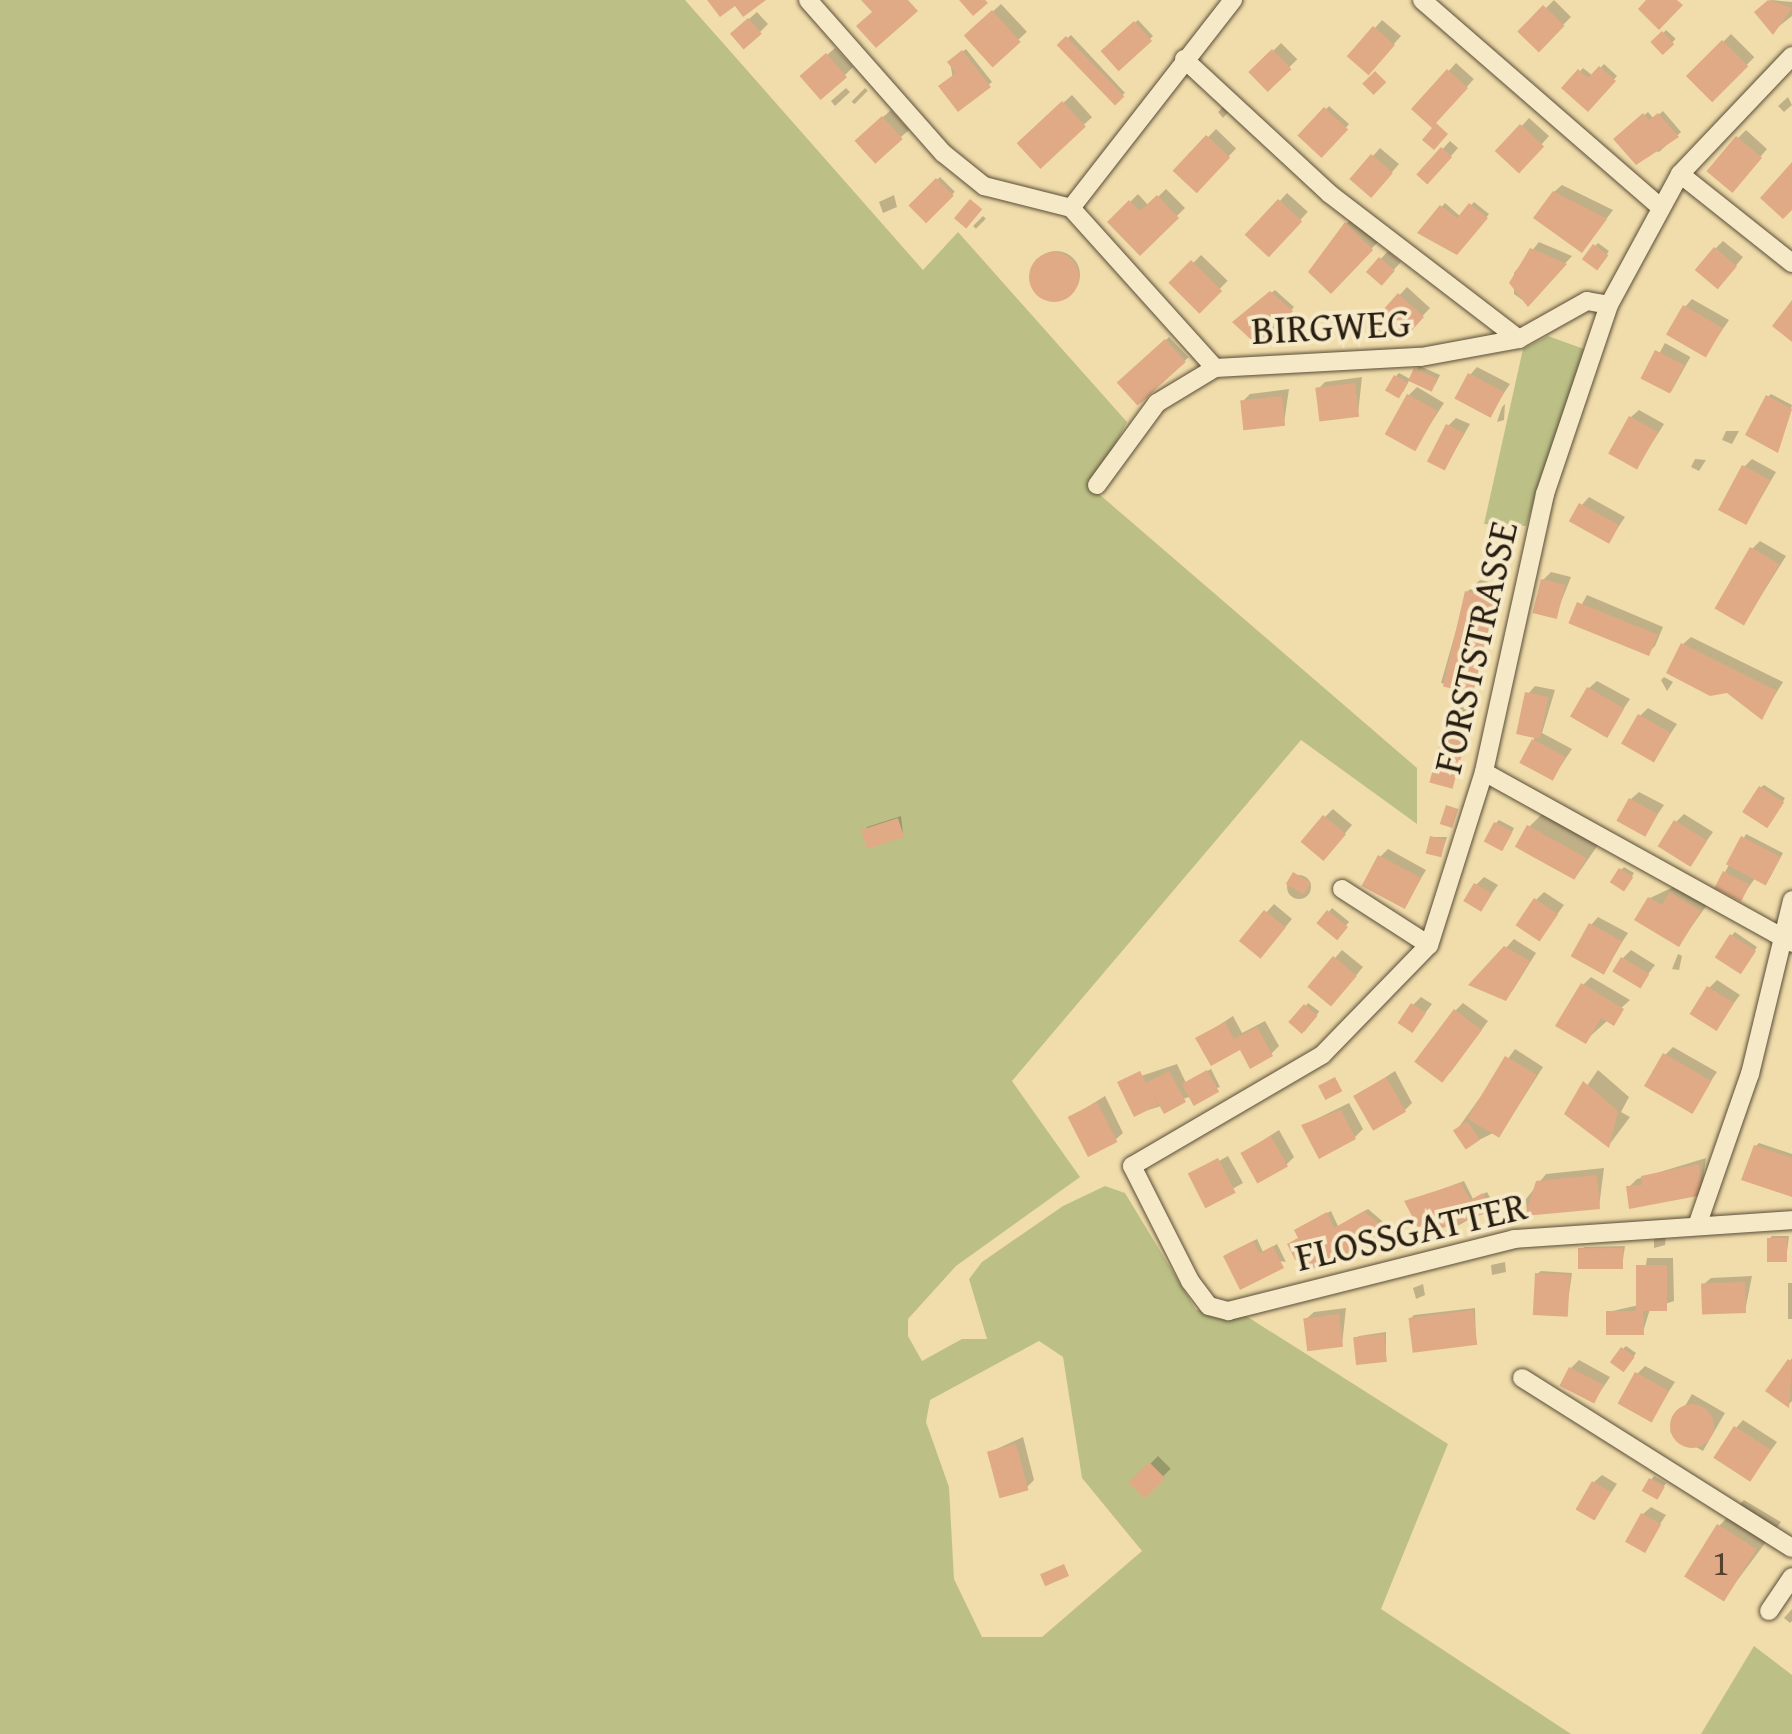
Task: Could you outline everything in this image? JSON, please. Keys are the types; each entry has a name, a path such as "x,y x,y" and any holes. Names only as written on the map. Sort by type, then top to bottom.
{"street":[{"path":"808,0 971,176 1071,208 1214,368"},
{"path":"1071,208 1234,0"},
{"path":"1422,0 1658,205"},
{"name":"FORSTSTRASSE","path":"1132,1166 1322,1056 1430,945 1484,772 1545,494 1609,305 1658,205 1680,174 1792,56"},
{"path":"1184,60 1330,194 1519,339"},
{"path":"1680,174 1792,264"},
{"name":"BIRGWEG","path":"1098,485 1157,402 1214,368 1421,358 1519,339 1587,301 1609,305"},
{"path":"1484,772 1789,941"},
{"path":"1342,889 1430,945"},
{"path":"1698,1223 1789,941 1792,900"},
{"name":"FLOSSGATTER","path":"1132,1166 1190,1282 1209,1306 1228,1311 1514,1239 1698,1223 1792,1220"},
{"path":"1522,1378 1792,1548"},
{"path":"1769,1611 1792,1577"}],"green space":[{"path":"0,0 685,0 923,270 958,232 1127,422 1092,488 1417,768 1417,824 1301,740 1012,1081 1080,1177 956,1266 908,1319 908,1336 922,1361 962,1339 987,1339 969,1279 982,1262 1063,1206 1105,1186 1125,1193 1196,1310 1243,1314 1448,1444 1381,1609 1571,1734 0,1734","holes":["1039,1341 1063,1357 1082,1478 1142,1551 1042,1637 982,1637 954,1579 949,1487 926,1422 930,1400"]},
{"path":"1548,336 1584,349 1526,526 1484,524 1523,349"},
{"path":"1754,1646 1792,1675 1792,1734 1701,1734"}],"building":[{"path":"707,0 766,0 743,17 735,6 720,17"},
{"path":"861,0 908,0 918,11 876,48 856,26 872,12"},
{"path":"959,0 985,0 988,3 973,16"},
{"path":"1646,0 1677,0 1683,5 1659,30 1638,9"},
{"path":"1768,0 1792,8 1773,35 1754,12"},
{"path":"1543,5 1565,26 1539,52 1517,32"},
{"path":"992,10 1021,42 993,67 964,35"},
{"path":"748,18 762,34 744,50 730,34"},
{"path":"1134,21 1152,41 1119,71 1101,51"},
{"path":"1373,26 1395,45 1369,75 1347,56"},
{"path":"1662,31 1674,44 1663,55 1650,42"},
{"path":"1066,36 1124,96 1115,105 1057,45"},
{"path":"1722,40 1748,66 1712,102 1686,76"},
{"path":"1272,49 1291,69 1268,92 1248,72"},
{"path":"962,50 991,87 958,112 938,86 956,73 947,62"},
{"path":"826,53 847,77 821,100 800,76"},
{"path":"1599,66 1616,81 1588,112 1561,88 1578,69 1588,78"},
{"path":"1447,69 1468,88 1436,123 1448,134 1434,150 1422,140 1432,128 1411,109"},
{"path":"1375,71 1386,82 1374,95 1362,84"},
{"path":"1062,101 1086,127 1041,169 1017,143"},
{"path":"1324,107 1348,130 1322,158 1297,136"},
{"path":"1643,113 1649,120 1658,113 1679,137 1636,165 1613,139"},
{"path":"882,116 903,139 875,164 855,141"},
{"path":"1520,124 1544,147 1519,174 1495,151"},
{"path":"1206,135 1230,158 1197,193 1173,171"},
{"path":"1736,136 1762,158 1732,193 1706,171"},
{"path":"1441,147 1452,157 1427,185 1416,174"},
{"path":"1371,154 1393,173 1371,198 1349,179"},
{"path":"1792,162 1792,210 1783,219 1760,198"},
{"path":"936,178 954,196 926,223 908,206"},
{"path":"1553,191 1607,219 1582,253 1533,218"},
{"path":"1157,195 1179,218 1140,256 1107,222 1129,200 1140,211"},
{"path":"970,199 982,209 966,228 954,218"},
{"path":"1278,199 1302,222 1269,257 1245,235"},
{"path":"1469,203 1488,218 1457,255 1417,233 1440,205 1457,218"},
{"path":"1345,222 1373,250 1331,294 1308,272"},
{"path":"1593,244 1608,255 1597,271 1582,259"},
{"path":"1714,247 1737,266 1718,289 1695,270"},
{"path":"1530,248 1567,264 1528,307 1509,283"},
{"path":"1054,252 1071,260 1079,277 1071,294 1054,302 1037,294 1029,277 1037,260"},
{"path":"1379,257 1395,271 1382,286 1366,272"},
{"path":"1191,260 1222,291 1199,314 1168,283"},
{"path":"1270,291 1293,311 1260,348 1232,322"},
{"path":"1398,293 1424,317 1404,339 1392,329 1382,341 1367,328"},
{"path":"1792,300 1792,342 1772,326"},
{"path":"1683,305 1723,328 1706,357 1666,334"},
{"path":"1165,339 1186,362 1137,406 1117,382"},
{"path":"1655,350 1684,365 1670,393 1640,379"},
{"path":"1414,368 1438,379 1432,392 1408,381"},
{"path":"1468,373 1504,392 1491,418 1454,399"},
{"path":"1394,375 1408,383 1399,399 1385,391"},
{"path":"1355,383 1359,417 1319,422 1315,388"},
{"path":"1407,394 1438,411 1415,451 1385,434"},
{"path":"1766,395 1792,409 1778,453 1745,435"},
{"path":"1282,396 1285,426 1243,430 1240,400"},
{"path":"1629,416 1658,432 1637,470 1608,454"},
{"path":"1446,424 1464,433 1445,471 1427,461"},
{"path":"1742,465 1770,480 1746,525 1718,510"},
{"path":"1579,503 1619,525 1609,544 1569,521"},
{"path":"1750,547 1779,564 1744,625 1714,608"},
{"path":"1541,579 1565,585 1557,619 1533,613"},
{"path":"1465,591 1495,598 1473,693 1443,686"},
{"path":"1577,602 1658,635 1649,656 1568,623"},
{"path":"1681,643 1777,691 1762,720 1727,693 1710,696 1666,673"},
{"path":"1587,687 1624,709 1607,738 1570,716"},
{"path":"1525,692 1548,697 1540,739 1516,734"},
{"path":"1448,713 1471,719 1453,789 1429,783"},
{"path":"1638,714 1671,733 1654,762 1621,743"},
{"path":"1532,739 1566,757 1553,781 1519,763"},
{"path":"1759,786 1784,802 1767,828 1742,812"},
{"path":"1629,798 1658,814 1645,837 1616,821"},
{"path":"1446,805 1458,809 1452,828 1440,824"},
{"path":"1323,815 1346,834 1323,861 1301,842"},
{"path":"898,818 904,837 867,849 861,830"},
{"path":"1674,820 1707,841 1691,867 1658,846"},
{"path":"1494,822 1513,832 1502,851 1484,841"},
{"path":"1527,825 1586,858 1574,880 1515,847"},
{"path":"1430,836 1446,840 1441,857 1426,853"},
{"path":"1741,836 1781,857 1766,885 1726,864"},
{"path":"1378,855 1421,878 1405,909 1362,886"},
{"path":"1619,868 1633,877 1624,892 1610,882"},
{"path":"1723,871 1750,885 1741,902 1714,888"},
{"path":"1293,872 1311,883 1304,895 1286,884"},
{"path":"1474,883 1492,894 1481,912 1463,901"},
{"path":"1670,892 1701,911 1679,947 1634,920 1648,897 1662,905"},
{"path":"1534,898 1558,914 1540,942 1516,925"},
{"path":"1264,910 1286,928 1261,959 1239,941"},
{"path":"1327,910 1348,927 1337,940 1316,923"},
{"path":"1589,923 1622,941 1604,975 1571,956"},
{"path":"1730,934 1756,951 1741,974 1715,957"},
{"path":"1504,946 1530,961 1506,1001 1468,985"},
{"path":"1333,956 1357,976 1331,1007 1307,987"},
{"path":"1621,957 1649,974 1641,989 1612,972"},
{"path":"1581,983 1624,1009 1614,1026 1601,1018 1586,1044 1555,1026"},
{"path":"1707,986 1734,1003 1717,1031 1690,1014"},
{"path":"1411,1003 1426,1013 1413,1033 1398,1023"},
{"path":"1304,1004 1318,1016 1302,1034 1288,1022"},
{"path":"1454,1009 1482,1030 1442,1083 1414,1062"},
{"path":"1225,1022 1234,1039 1257,1027 1273,1056 1250,1069 1240,1050 1211,1066 1195,1038"},
{"path":"1663,1053 1711,1081 1692,1114 1644,1086"},
{"path":"1505,1056 1537,1075 1499,1138 1467,1119"},
{"path":"1207,1070 1219,1092 1194,1106 1182,1084"},
{"path":"1140,1071 1146,1083 1169,1071 1186,1102 1164,1114 1153,1094 1158,1105 1134,1117 1117,1082"},
{"path":"1335,1077 1342,1091 1325,1100 1318,1086"},
{"path":"1386,1077 1406,1112 1373,1131 1353,1096"},
{"path":"1583,1081 1618,1111 1609,1148 1564,1114"},
{"path":"1097,1102 1117,1142 1088,1157 1068,1117"},
{"path":"1341,1110 1356,1139 1319,1159 1301,1125"},
{"path":"1467,1121 1480,1140 1466,1150 1453,1131"},
{"path":"1271,1136 1288,1167 1257,1184 1240,1153"},
{"path":"1754,1145 1792,1158 1792,1197 1741,1180"},
{"path":"1218,1158 1236,1193 1205,1208 1188,1173"},
{"path":"1699,1164 1703,1195 1629,1209 1626,1186 1642,1185 1641,1176"},
{"path":"1597,1175 1600,1209 1525,1216 1536,1181"},
{"path":"1461,1183 1470,1200 1483,1193 1492,1211 1422,1235 1404,1201"},
{"path":"1364,1211 1394,1237 1302,1273 1287,1244 1298,1238 1294,1230 1327,1212 1334,1228"},
{"path":"1767,1238 1787,1238 1787,1262 1767,1262"},
{"path":"1253,1241 1259,1253 1273,1246 1284,1268 1240,1290 1223,1256"},
{"path":"1578,1248 1623,1248 1623,1269 1578,1269"},
{"path":"1636,1265 1667,1265 1667,1311 1643,1311 1644,1335 1606,1335 1606,1311 1636,1311"},
{"path":"1535,1273 1570,1275 1568,1317 1533,1315"},
{"path":"1745,1282 1746,1313 1702,1315 1701,1284"},
{"path":"1473,1310 1477,1345 1413,1353 1408,1318"},
{"path":"1339,1314 1343,1347 1307,1351 1303,1318"},
{"path":"1384,1334 1387,1362 1356,1365 1353,1337"},
{"path":"1621,1347 1635,1357 1624,1372 1610,1362"},
{"path":"1788,1359 1792,1362 1789,1408 1765,1391"},
{"path":"1569,1367 1604,1385 1594,1403 1559,1386"},
{"path":"1635,1372 1669,1391 1652,1422 1618,1403"},
{"path":"1692,1404 1707,1411 1714,1426 1707,1441 1692,1448 1677,1441 1670,1426 1677,1411"},
{"path":"1734,1426 1771,1450 1750,1482 1713,1458"},
{"path":"1016,1444 1028,1490 999,1498 987,1452"},
{"path":"1149,1462 1165,1478 1145,1499 1128,1483"},
{"path":"1649,1478 1665,1487 1657,1500 1642,1491"},
{"path":"1592,1481 1611,1492 1595,1521 1576,1510"},
{"path":"1641,1513 1661,1524 1645,1553 1625,1542"},
{"path":"1717,1524 1757,1549 1724,1601 1684,1577"},
{"path":"1064,1564 1069,1576 1045,1586 1040,1574"}]}
